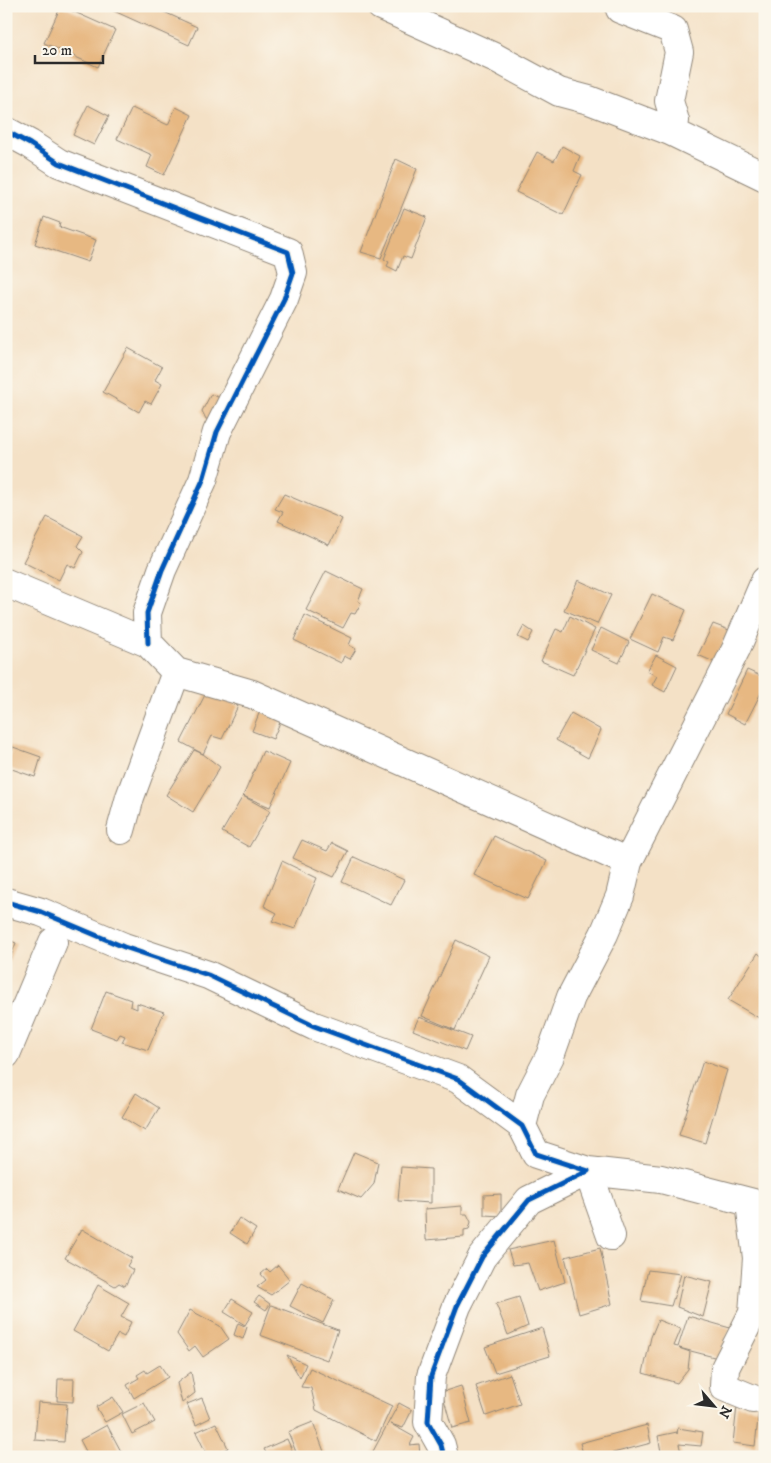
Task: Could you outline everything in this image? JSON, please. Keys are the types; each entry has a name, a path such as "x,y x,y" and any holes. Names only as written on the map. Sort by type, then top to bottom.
{"street":[{"path":"381,6 496,58 559,92 588,100 670,130 765,177"},
{"path":"620,9 672,30 679,52 669,101 675,121 670,130"},
{"path":"6,131 59,163 288,252 293,273 284,299 217,432 203,480 162,570 147,613 148,643"},
{"path":"522,1126 530,1094 550,1056 571,997 604,934 620,896 628,862 736,649 765,582"},
{"path":"6,583 148,643 176,672 252,694 628,862"},
{"path":"121,830 130,796 176,672"},
{"path":"6,902 41,912 124,947 208,976 314,1026 458,1079 522,1126 536,1154 529,1200"},
{"path":"6,1054 53,942"},
{"path":"536,1154 588,1171 661,1179 758,1204 753,1314 725,1368 724,1387 753,1399"},
{"path":"444,1457 441,1445 428,1422 431,1376 457,1306 482,1257 529,1200 588,1171"},
{"path":"588,1171 611,1236"}],"building":[{"path":"61,6 115,30 98,67 44,43"},
{"path":"103,6 151,6 197,27 189,45"},
{"path":"88,105 109,116 94,145 73,135"},
{"path":"176,107 192,115 164,175 147,167 152,155 117,139 132,108 168,125"},
{"path":"562,146 580,156 574,171 582,175 563,215 516,192 537,152 554,161"},
{"path":"396,159 417,169 381,258 361,252"},
{"path":"404,208 427,217 411,259 403,256 397,271 387,266 389,262 384,259"},
{"path":"44,217 60,223 59,227 96,240 88,262 35,244"},
{"path":"128,348 162,367 155,380 162,384 151,404 145,401 139,412 103,392"},
{"path":"211,394 227,401 216,424 206,419 202,411"},
{"path":"284,494 342,519 329,545 278,521 283,512 275,509"},
{"path":"47,517 83,536 77,546 83,552 75,568 67,564 59,580 23,562"},
{"path":"326,571 363,589 358,601 361,603 355,614 351,613 343,628 306,610"},
{"path":"578,580 611,595 597,624 564,610"},
{"path":"652,594 686,610 673,640 664,637 658,652 630,639"},
{"path":"305,615 352,638 349,645 356,649 350,659 344,656 341,663 294,640"},
{"path":"570,616 595,629 573,675 541,661 556,629 563,632"},
{"path":"713,624 729,630 714,662 698,655"},
{"path":"524,626 533,632 528,642 518,637"},
{"path":"601,628 629,642 619,663 591,650"},
{"path":"656,655 677,666 665,692 652,685 657,676 647,671"},
{"path":"747,670 765,678 765,685 745,724 726,714"},
{"path":"207,691 238,706 222,739 212,736 203,754 181,742"},
{"path":"260,711 281,720 273,739 252,731"},
{"path":"571,713 601,730 588,758 556,740"},
{"path":"6,744 13,747 6,760"},
{"path":"13,747 41,757 35,777 6,767"},
{"path":"194,750 203,754 220,767 193,812 166,795"},
{"path":"263,751 290,763 270,807 243,796"},
{"path":"243,796 270,811 249,847 222,832"},
{"path":"494,836 547,861 528,899 474,875"},
{"path":"302,840 327,851 332,843 348,851 334,877 293,858"},
{"path":"354,857 404,880 391,905 342,882"},
{"path":"282,861 317,878 295,929 272,921 277,913 264,906"},
{"path":"6,939 16,943 6,968"},
{"path":"456,940 489,956 455,1030 422,1016"},
{"path":"758,953 765,959 765,1008 759,1018 728,1000"},
{"path":"106,991 131,1000 130,1006 137,1009 137,1003 164,1012 148,1050 122,1042 125,1036 120,1034 117,1039 91,1029"},
{"path":"419,1017 471,1037 465,1051 413,1030"},
{"path":"703,1061 727,1070 705,1143 679,1135"},
{"path":"136,1093 159,1108 145,1131 122,1117"},
{"path":"354,1152 378,1162 374,1184 361,1199 338,1189"},
{"path":"401,1167 431,1169 431,1203 398,1201"},
{"path":"501,1194 501,1216 484,1215 484,1195"},
{"path":"462,1206 462,1214 467,1214 471,1222 469,1229 464,1230 464,1237 426,1240 425,1209"},
{"path":"239,1218 256,1229 247,1244 230,1233"},
{"path":"82,1229 132,1258 127,1266 133,1270 125,1286 119,1283 115,1286 65,1258"},
{"path":"554,1240 565,1282 538,1291 528,1263 513,1265 508,1250"},
{"path":"600,1248 612,1304 579,1314 565,1257"},
{"path":"278,1265 290,1280 271,1295 257,1287 266,1280 261,1274 267,1269 270,1272"},
{"path":"648,1270 681,1274 671,1306 641,1301"},
{"path":"684,1275 712,1282 703,1317 677,1307"},
{"path":"302,1283 334,1300 323,1323 290,1306"},
{"path":"98,1285 129,1303 121,1317 131,1322 124,1337 118,1334 108,1351 73,1331"},
{"path":"259,1296 270,1304 266,1310 254,1302"},
{"path":"519,1297 528,1326 508,1335 496,1304"},
{"path":"232,1299 253,1312 245,1325 224,1312"},
{"path":"271,1305 338,1330 327,1360 260,1335"},
{"path":"190,1310 220,1326 229,1339 203,1357 195,1346 189,1351 177,1334"},
{"path":"688,1316 730,1328 718,1358 679,1348 690,1352 688,1369 677,1383 643,1373 651,1337 658,1320 681,1329 674,1346 678,1347"},
{"path":"238,1323 247,1327 243,1339 234,1335"},
{"path":"542,1328 550,1356 495,1373 485,1347"},
{"path":"287,1355 306,1364 300,1378"},
{"path":"160,1365 168,1377 134,1398 127,1385 139,1378 137,1375 145,1370 147,1373"},
{"path":"310,1368 392,1406 376,1441 316,1410 311,1388 301,1387"},
{"path":"191,1372 195,1393 182,1403 177,1383"},
{"path":"510,1374 520,1404 486,1416 476,1386"},
{"path":"58,1379 74,1379 73,1402 57,1401"},
{"path":"461,1386 471,1423 452,1428 442,1392"},
{"path":"113,1397 123,1412 105,1422 96,1407"},
{"path":"202,1398 210,1418 196,1425 187,1404"},
{"path":"38,1402 67,1404 64,1442 35,1440"},
{"path":"144,1403 155,1422 132,1434 122,1414"},
{"path":"399,1403 412,1410 403,1428 391,1424 414,1437 410,1445 419,1444 420,1457 374,1457 371,1455"},
{"path":"737,1406 759,1409 755,1446 733,1443"},
{"path":"313,1422 326,1457 298,1457 288,1432"},
{"path":"216,1423 228,1448 208,1457 196,1432"},
{"path":"107,1425 124,1457 89,1457 80,1440"},
{"path":"647,1425 651,1443 598,1457 584,1457 580,1443"},
{"path":"678,1428 703,1432 701,1446 679,1444 682,1457 662,1457 658,1436 677,1432 677,1434"},
{"path":"287,1439 295,1457 268,1457 264,1449"}],"cycle path":[{"path":"6,131 59,163 288,252 293,273 284,299 217,432 203,480 162,570 147,613 148,643"},
{"path":"6,902 41,912 124,947 208,975 314,1026 458,1079 522,1126 536,1154 588,1171 529,1200 482,1257 457,1306 431,1376 428,1422 441,1445 444,1457"}]}
